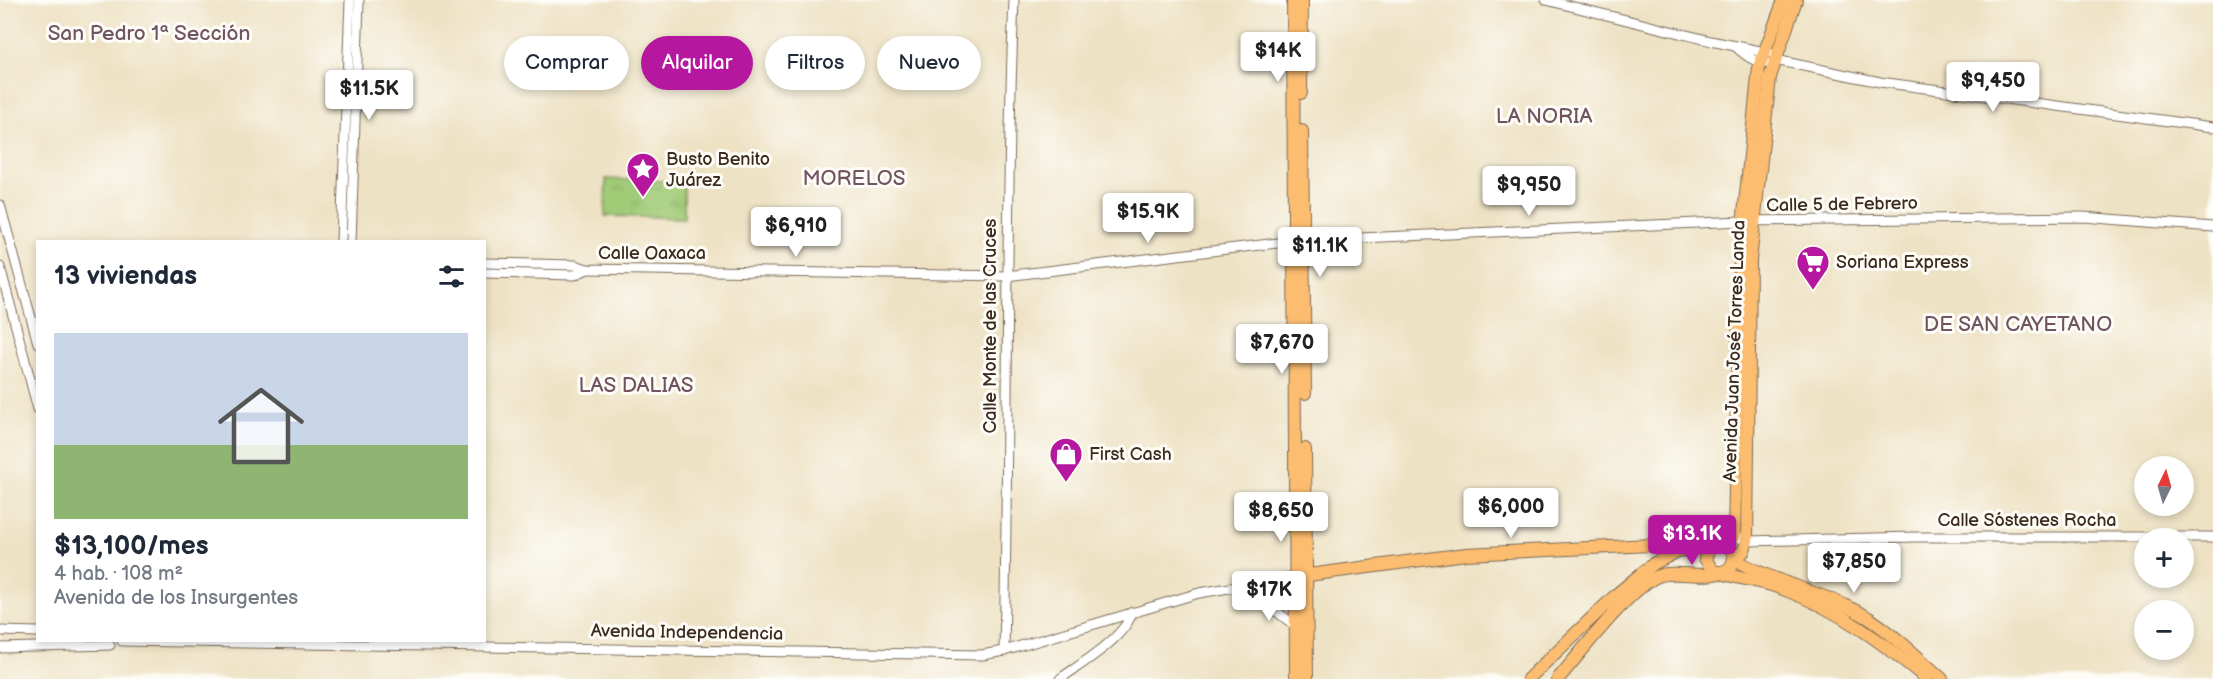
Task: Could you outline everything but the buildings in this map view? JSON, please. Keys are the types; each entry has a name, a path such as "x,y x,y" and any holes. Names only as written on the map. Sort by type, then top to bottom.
{"main road":[{"path":"1293,0 1299,241"},
{"path":"1302,0 1299,241 1301,576 1307,634 1307,679"},
{"name":"Avenida Juan José Torres Landa","path":"1741,539 1740,253 1749,222 1771,59 1784,0"},
{"name":"Avenida Juan José Torres Landa","path":"1771,59 1796,0"},
{"path":"1528,679 1638,575 1678,551 1741,539 1743,552 1734,559 1729,569 1718,573"},
{"name":"Avenida Independencia","path":"1301,576 1466,554 1558,552 1672,543 1714,545"},
{"path":"1714,545 1730,548 1734,559 1748,567 1866,617 1942,679"},
{"path":"1714,545 1705,558 1707,565 1718,573"},
{"path":"1558,679 1646,581 1662,575 1718,573 1754,580 1819,599 1863,629 1927,679"},
{"path":"1296,679 1296,626 1301,576"}],"street":[{"path":"341,240 350,0"},
{"path":"351,240 359,0"},
{"name":"Calle Monte de las Cruces","path":"1004,651 1008,423 1006,276 1014,0"},
{"path":"1546,0 1735,46 1771,59 1880,82 2213,128"},
{"path":"0,205 36,336"},
{"name":"Calle 5 de Febrero","path":"1006,276 1299,241 1749,222 2083,217 2213,227"},
{"name":"Calle Oaxaca","path":"486,264 498,268 575,275 587,269 1006,276"},
{"path":"0,267 36,402"},
{"name":"Calle Oaxaca","path":"486,272 498,268"},
{"name":"Calle Sóstenes Rocha","path":"1741,539 2213,537"},
{"name":"Avenida Independencia","path":"228,642 982,655 1004,651 1199,592 1301,576"},
{"path":"1240,584 1307,634"},
{"path":"1060,679 1119,634 1130,620 1132,612"},
{"path":"0,632 36,632"},
{"path":"0,648 40,644 109,643"}],"green space":[{"path":"606,179 684,182 684,218 605,216"}],"place":[{"name":"Busto Benito Juárez","path":"643,198"},
{"name":"Soriana Express","path":"1813,291"},
{"name":"First Cash","path":"1066,483"}],"district":[{"name":"San Pedro 1ª Sección","path":"149,33"},
{"name":"LA NORIA","path":"1544,116"},
{"name":"MORELOS","path":"854,178"},
{"name":"DE SAN CAYETANO","path":"2018,324"},
{"name":"LAS DALIAS","path":"636,385"}]}
